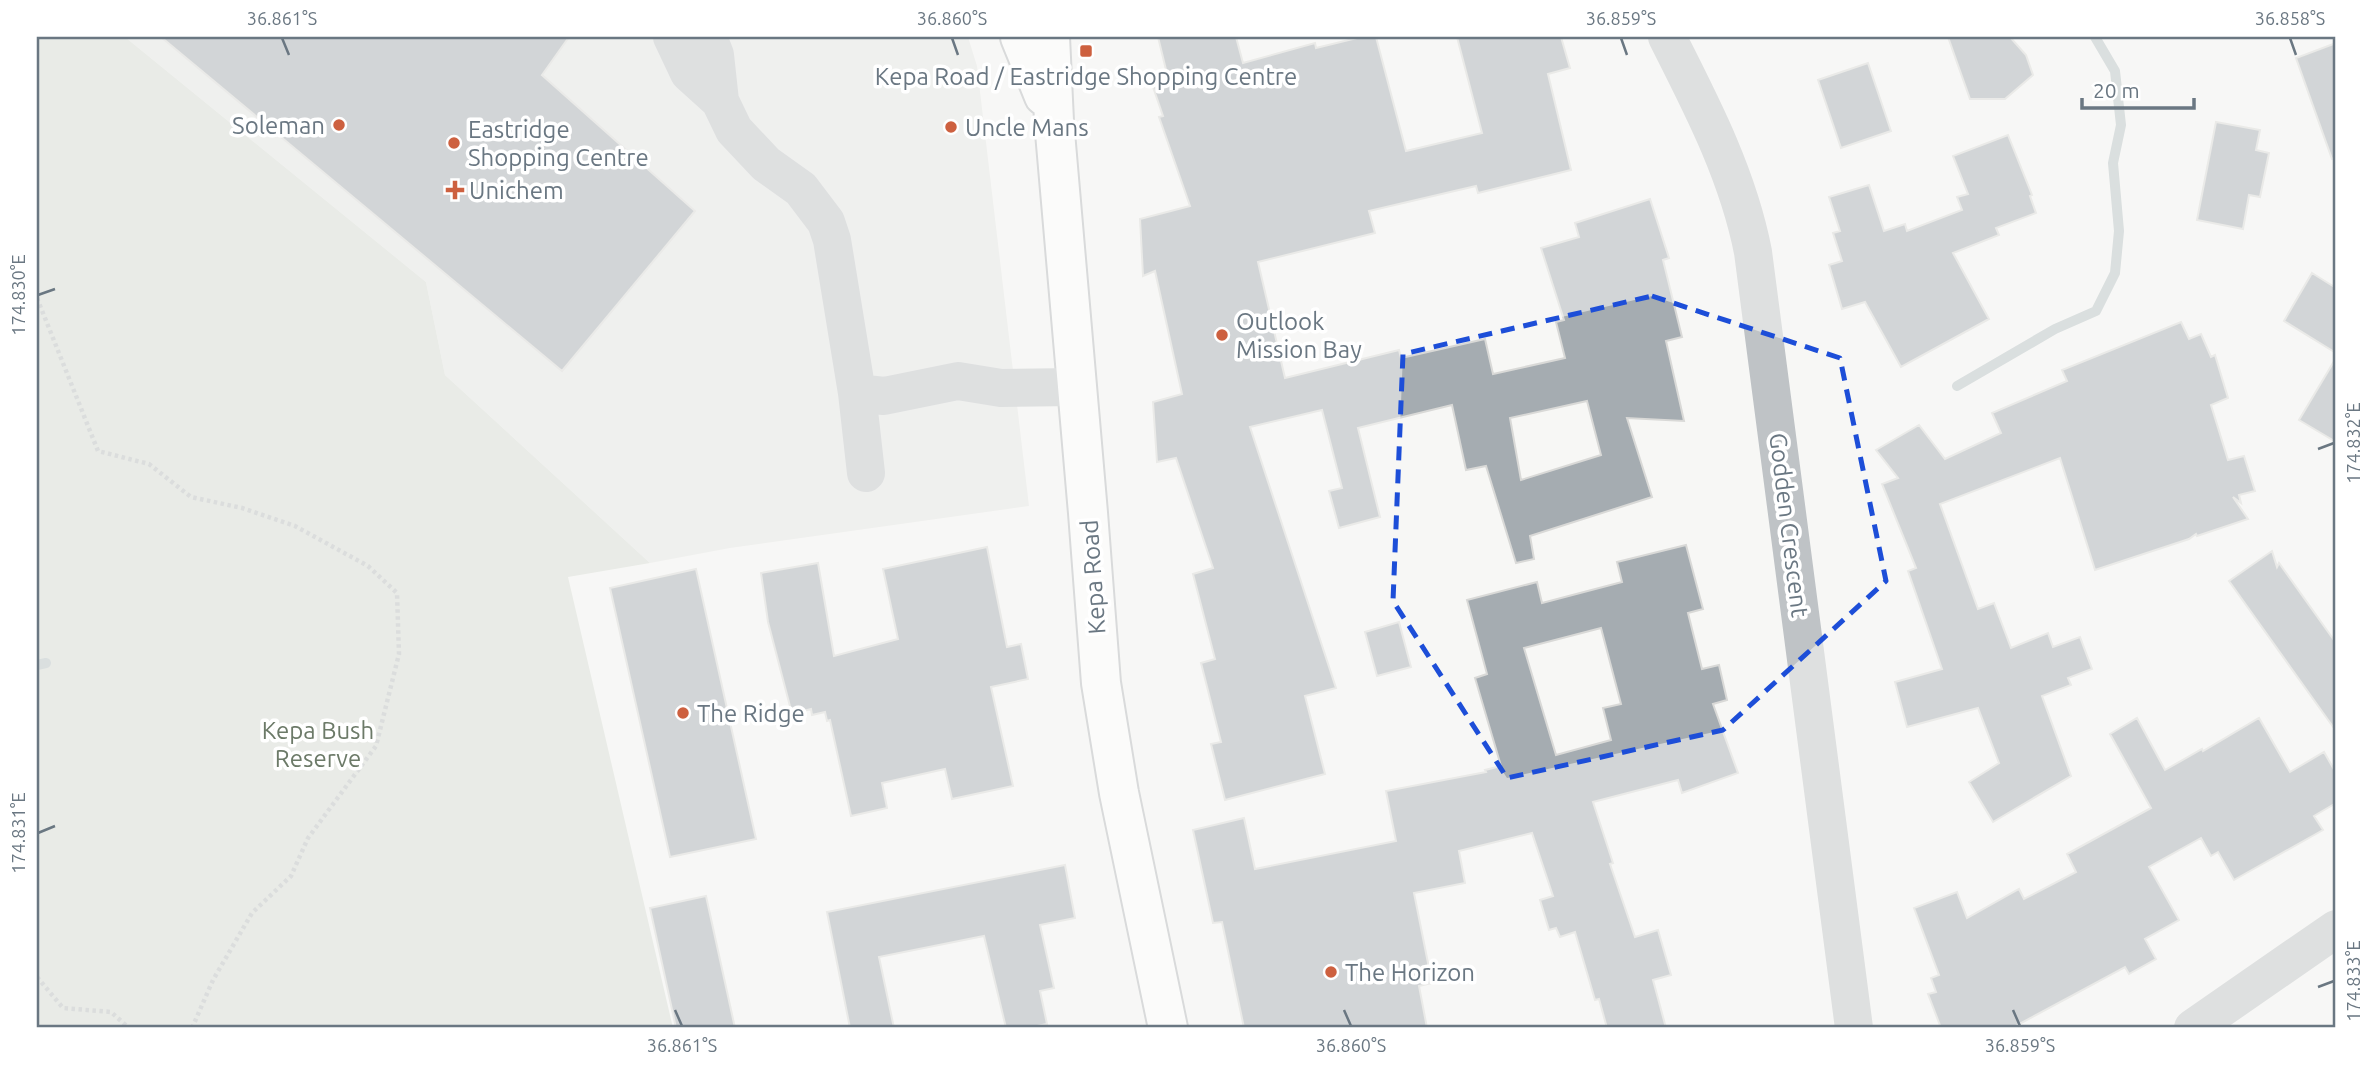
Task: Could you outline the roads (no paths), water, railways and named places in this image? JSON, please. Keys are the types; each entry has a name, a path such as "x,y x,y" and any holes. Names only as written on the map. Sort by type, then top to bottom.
{"main road":[{"name":"Kepa Road","path":"1020,37 1054,121"},
{"name":"Kepa Road","path":"1051,37 1054,121 1101,683 1119,793 1168,1028"}],"street":[{"path":"672,37 689,73 720,102 734,130 766,164 801,189 816,206 825,222 832,240 857,393 866,473"},
{"path":"708,37 715,55 720,102"},
{"name":"Godden Crescent","path":"1667,37 1708,118 1727,164 1740,199 1753,252 1854,1028"},
{"path":"857,393 884,396 958,381 1001,388 1076,387"},
{"path":"2193,1028 2336,929"}],"waterway":[{"path":"1957,386 2055,329 2096,311 2115,273 2119,231 2113,163 2121,125 2115,71 2095,37"},
{"path":"37,665 46,663"}],"place":[{"name":"Kepa Road / Eastridge Shopping Centre","path":"1086,51"},
{"name":"Soleman","path":"339,125"},
{"name":"Uncle Mans","path":"951,127"},
{"name":"Eastridge Shopping Centre","path":"454,143"},
{"name":"Unichem","path":"455,190"},
{"name":"Outlook Mission Bay","path":"1222,335"},
{"name":"The Ridge","path":"683,713"},
{"name":"The Horizon","path":"1331,972"}],"park label":[{"name":"Kepa Bush Reserve","path":"318,744"}]}
